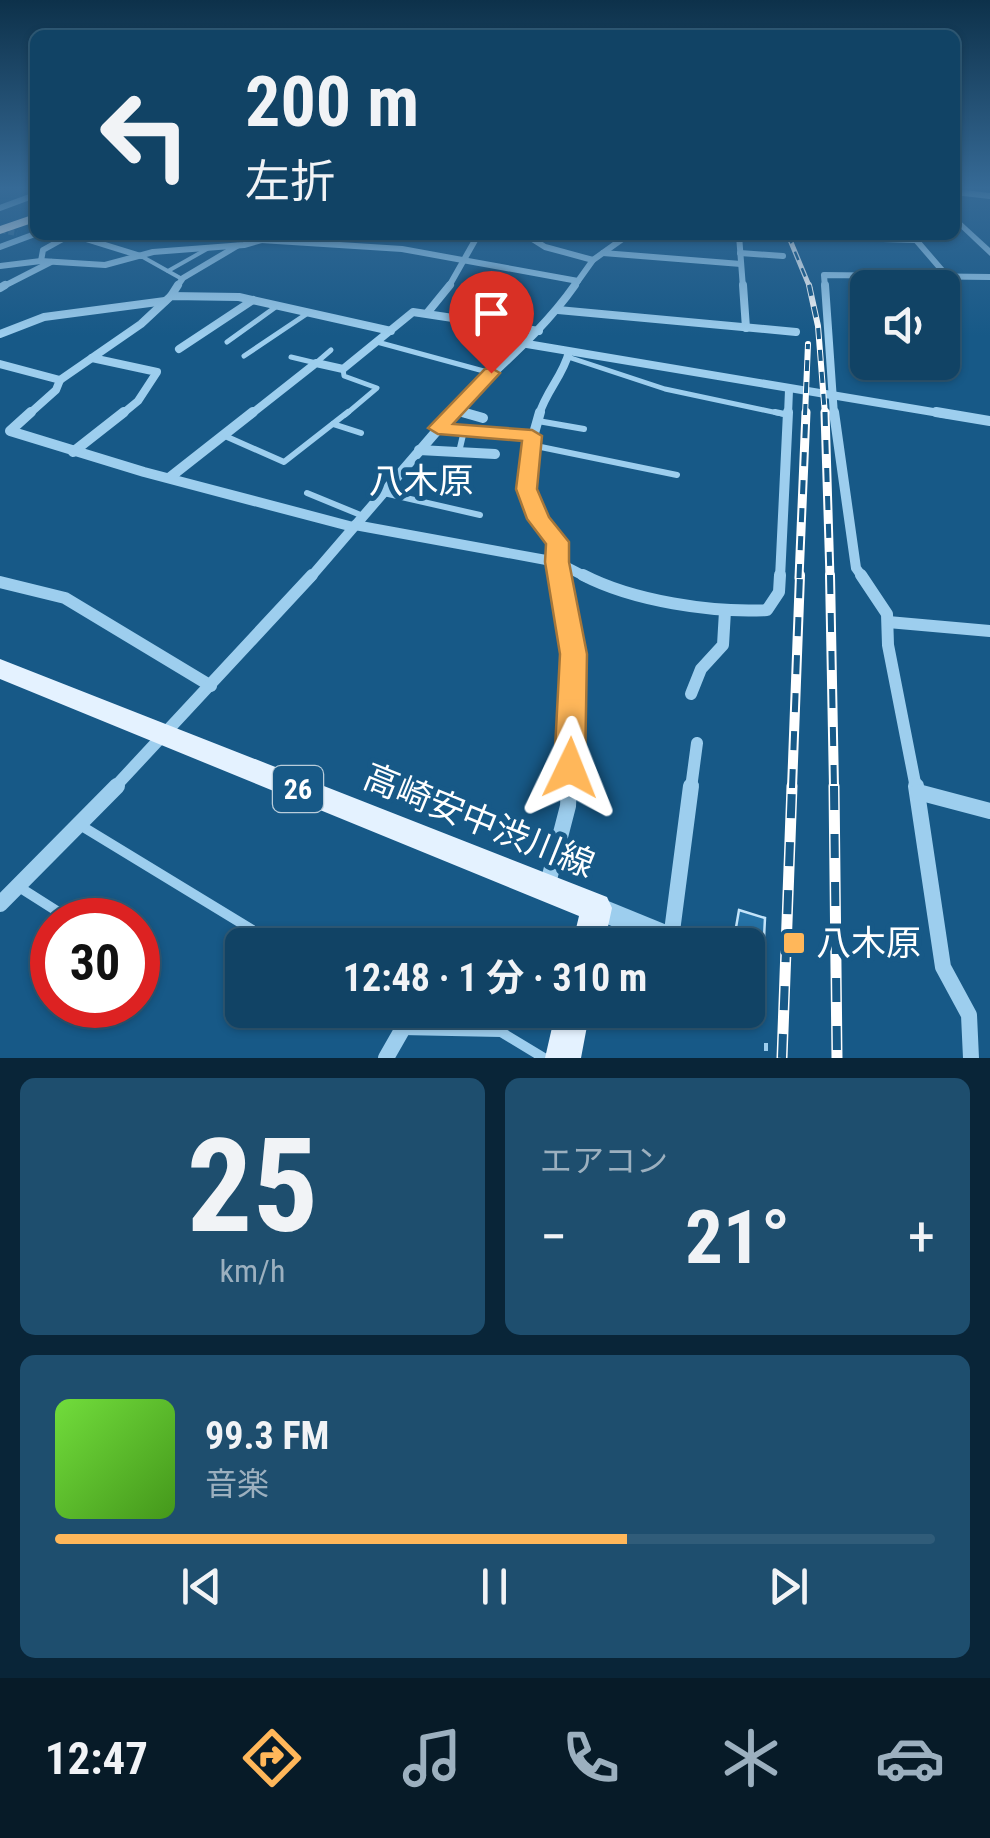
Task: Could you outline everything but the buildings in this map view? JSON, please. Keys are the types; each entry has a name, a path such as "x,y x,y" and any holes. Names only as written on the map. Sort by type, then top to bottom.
{"main road":[{"name":"高崎安中渋川線","path":"0,668 596,908"},
{"path":"592,928 596,908"},
{"path":"562,1058 569,1028"}],"street":[{"path":"0,247 26,237"},
{"path":"41,261 43,250 62,240"},
{"path":"88,240 140,256"},
{"path":"0,266 41,261 105,265 140,256 261,240 389,248 578,281"},
{"path":"428,312 454,281 475,240"},
{"path":"534,240 593,260"},
{"path":"0,904 166,736 454,410 527,344 558,310 593,260 620,240"},
{"path":"739,240 746,328"},
{"path":"916,240 942,270"},
{"path":"238,245 182,279 168,299 141,324 60,380 56,390 10,431 170,478 357,523 557,562 596,582 672,602 726,610 767,610 780,592 789,390"},
{"path":"740,252 783,256"},
{"path":"601,253 741,264"},
{"path":"0,288 52,262"},
{"path":"850,274 824,274 838,454 851,512 856,568 887,614 888,645 918,792 943,967 969,1015 971,1058"},
{"path":"960,276 990,277"},
{"path":"0,334 44,318 168,299 254,300 391,331"},
{"path":"179,349 254,300"},
{"path":"558,310 796,332"},
{"path":"170,478 316,362 343,368 413,312 539,331"},
{"path":"527,344 568,354 990,421"},
{"path":"546,888 568,806 574,654 557,562 557,542 538,519 527,489 531,440 543,402 564,373 568,354"},
{"path":"73,452 138,400 157,372 91,358"},
{"path":"0,364 60,380"},
{"path":"454,410 483,418"},
{"path":"419,450 495,454"},
{"path":"0,582 65,598 212,686"},
{"path":"691,694 701,669 724,645 726,610"},
{"path":"888,622 990,631"},
{"path":"679,928 697,743"},
{"path":"918,792 990,812"},
{"path":"596,908 644,928"},
{"path":"386,1058 402,1030"}],"lane":[{"path":"168,271 212,245"},
{"path":"140,256 182,279"},
{"path":"227,342 278,305"},
{"path":"244,356 310,312"},
{"path":"377,342 491,373"},
{"path":"291,358 316,362 331,350"},
{"path":"568,354 665,388 789,416"},
{"path":"225,436 284,462 377,388 344,376 343,368"},
{"path":"537,421 584,429"},
{"path":"332,423 361,432"},
{"path":"438,428 531,440 677,475"},
{"path":"459,452 463,436"},
{"path":"307,493 357,523"},
{"path":"382,493 480,515"},
{"path":"79,824 249,928"},
{"path":"18,886 36,898"},
{"path":"399,1028 501,1032 544,1058"}],"path":[{"path":"766,1043 766,1058"}],"railway":[{"path":"790,240 809,286"},
{"path":"809,286 818,326 825,415"},
{"path":"805,415 808,344"},
{"path":"799,578 806,412"},
{"path":"825,412 830,578"},
{"path":"792,788 800,575"},
{"path":"830,575 834,788"},
{"path":"782,1058 792,786"},
{"path":"834,786 837,1058"}],"place":[{"name":"八木原","path":"794,943"}],"district":[{"name":"八木原","path":"421,481"}],"route":[{"path":"491,373 438,428 532,436 527,489 538,519 557,542 557,562 574,654 570,768"}]}
